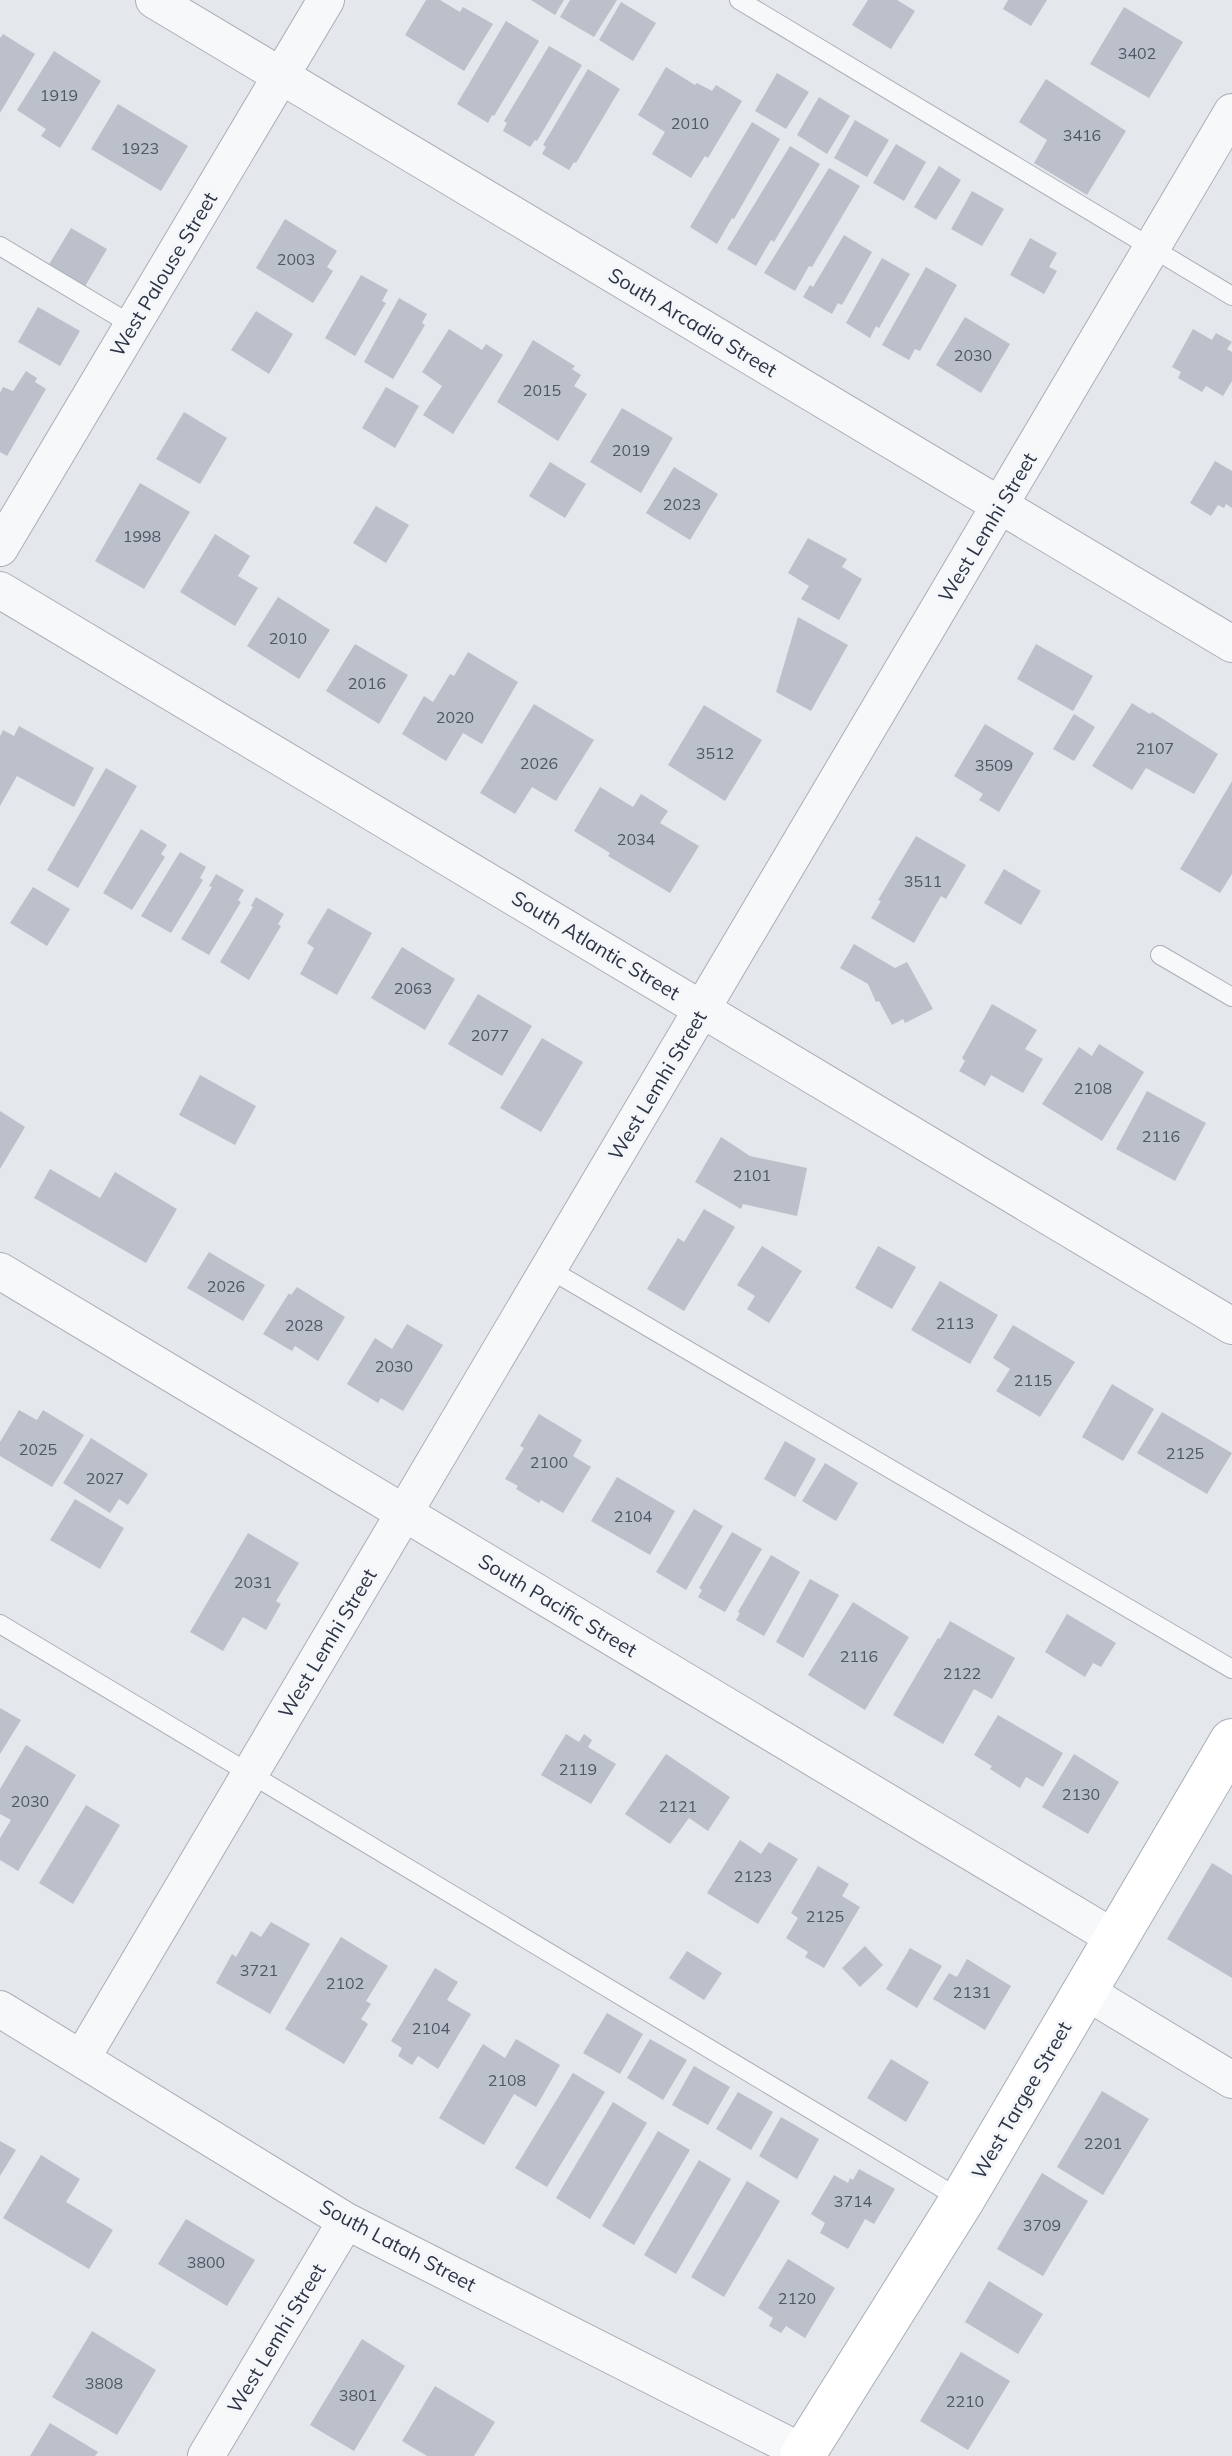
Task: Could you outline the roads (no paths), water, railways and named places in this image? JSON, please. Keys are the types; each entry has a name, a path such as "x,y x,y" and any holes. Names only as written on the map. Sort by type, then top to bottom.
{"street":[{"name":"South Arcadia Street","path":"154,0 1232,644"},
{"name":"West Palouse Street","path":"0,548 326,0"},
{"name":"West Lemhi Street","path":"82,2058 1232,112"},
{"name":"South Atlantic Street","path":"0,590 1232,1326"},
{"name":"South Pacific Street","path":"0,1271 1116,1939"},
{"name":"West Targee Street","path":"805,2455 962,2200 1232,1741"},
{"path":"1085,1991 1232,2080"},
{"name":"South Latah Street","path":"0,2009 346,2221 805,2455"},
{"name":"West Lemhi Street","path":"206,2456 346,2221"}],"lane":[{"path":"739,0 1232,296"},
{"path":"0,246 132,325"},
{"path":"1160,955 1232,997"},
{"path":"549,1269 1232,1669"},
{"path":"0,1624 962,2200"}]}
